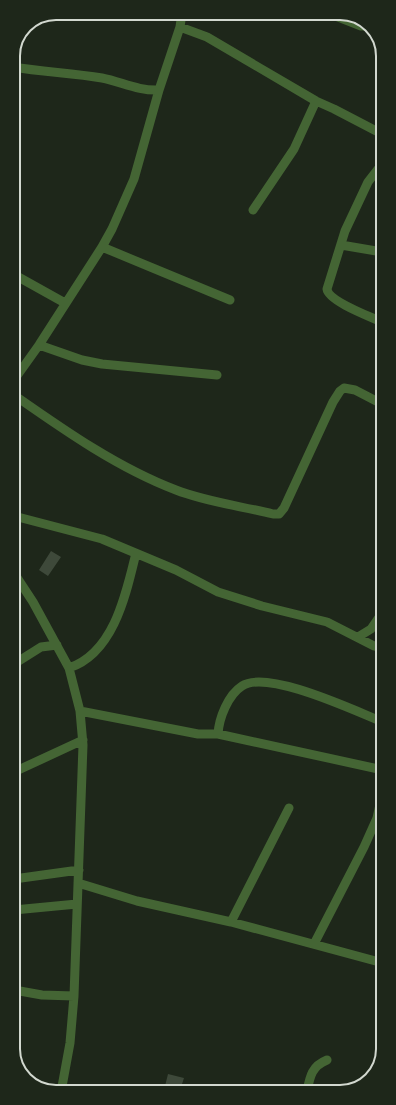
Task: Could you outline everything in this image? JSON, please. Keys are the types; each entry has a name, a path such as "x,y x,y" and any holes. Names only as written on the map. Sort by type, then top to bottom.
{"street":[{"path":"20,372 102,248 134,179 159,90 181,20"},
{"path":"180,27 207,37 316,101 334,108 376,131"},
{"path":"20,68 63,72 104,79 146,90 159,90"},
{"path":"253,210 294,149 316,101"},
{"path":"376,172 368,182 345,231 327,285 327,293 341,303 376,319"},
{"path":"341,245 376,251"},
{"path":"102,248 230,300"},
{"path":"20,278 66,303"},
{"path":"39,345 82,360 102,364 217,375"},
{"path":"20,399 101,452 154,481 201,498 273,514 278,514 284,508 311,448 340,391 344,388 355,390 376,401"},
{"path":"20,518 102,539 176,570 218,592 262,606 327,622 376,646"},
{"path":"70,668 82,664 90,658 98,648 119,613 136,553"},
{"path":"20,583 70,668 80,711 83,740 74,996 70,1043 62,1085"},
{"path":"358,637 371,629 376,622"},
{"path":"42,647 49,631"},
{"path":"20,660 42,647 57,645"},
{"path":"218,734 224,712 232,698 243,685 253,683 271,682 295,687 376,720"},
{"path":"80,711 198,734 218,734 376,768"},
{"path":"20,769 83,740"},
{"path":"231,922 289,808"},
{"path":"314,944 364,847 376,820"},
{"path":"20,878 79,870"},
{"path":"78,882 137,901 231,922 376,961"},
{"path":"20,909 77,904"},
{"path":"20,991 42,995 74,996"},
{"path":"308,1085 312,1071 320,1063 327,1060"}],"building":[{"path":"51,551 61,557 48,576 39,570"},
{"path":"168,1074 184,1078 182,1085 165,1085"}]}
